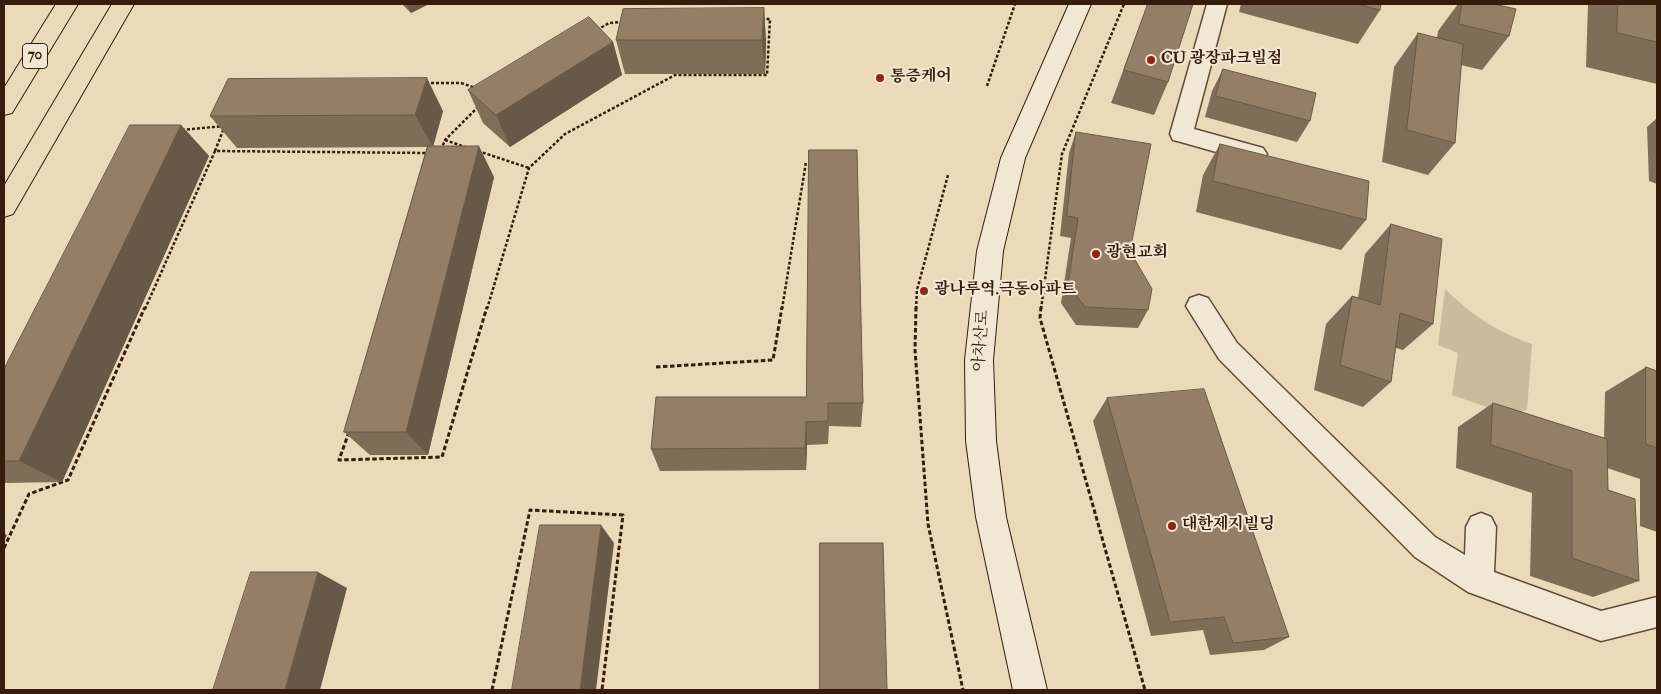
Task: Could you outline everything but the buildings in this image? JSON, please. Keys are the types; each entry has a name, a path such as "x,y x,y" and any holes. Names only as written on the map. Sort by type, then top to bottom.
{"highway":[{"name":"70","path":"4,108 67,4"},
{"path":"4,207 123,4"}],"main road":[{"name":"아차산로","path":"1030,690 991,517 981,441 978,360 990,251 1013,158 1080,4"}],"street":[{"path":"1218,4 1181,134 1272,159"},
{"path":"1200,306 1228,351 1425,547 1479,581 1601,626 1657,612"},
{"path":"1479,581 1481,527"}],"path":[{"path":"987,86 1015,4"},
{"path":"1124,4 1062,154 1040,318 1145,690"},
{"path":"348,432 339,460 442,457 529,168 565,134 675,75 767,75 770,19 760,20"},
{"path":"592,33 609,23 628,22"},
{"path":"423,82 461,83 485,90"},
{"path":"440,153 444,140 486,99"},
{"path":"4,548 29,494 68,480 229,118"},
{"path":"177,130 225,126"},
{"path":"444,140 529,168"},
{"path":"215,151 431,153"},
{"path":"656,367 773,360 806,162"},
{"path":"948,175 917,290 915,350 928,524 963,690"},
{"path":"492,690 530,510 623,515 602,690"}],"shaded area":[{"path":"1445,289 1485,322 1532,344 1527,410 1510,415 1452,395 1458,353 1438,345"}],"place":[{"name":"CU 광장파크빌점","path":"1151,60"},
{"name":"통증케어","path":"880,78"},
{"name":"광현교회","path":"1096,254"},
{"name":"광나루역.극동아파트","path":"924,291"},
{"name":"대한제지빌딩","path":"1172,526"}]}
